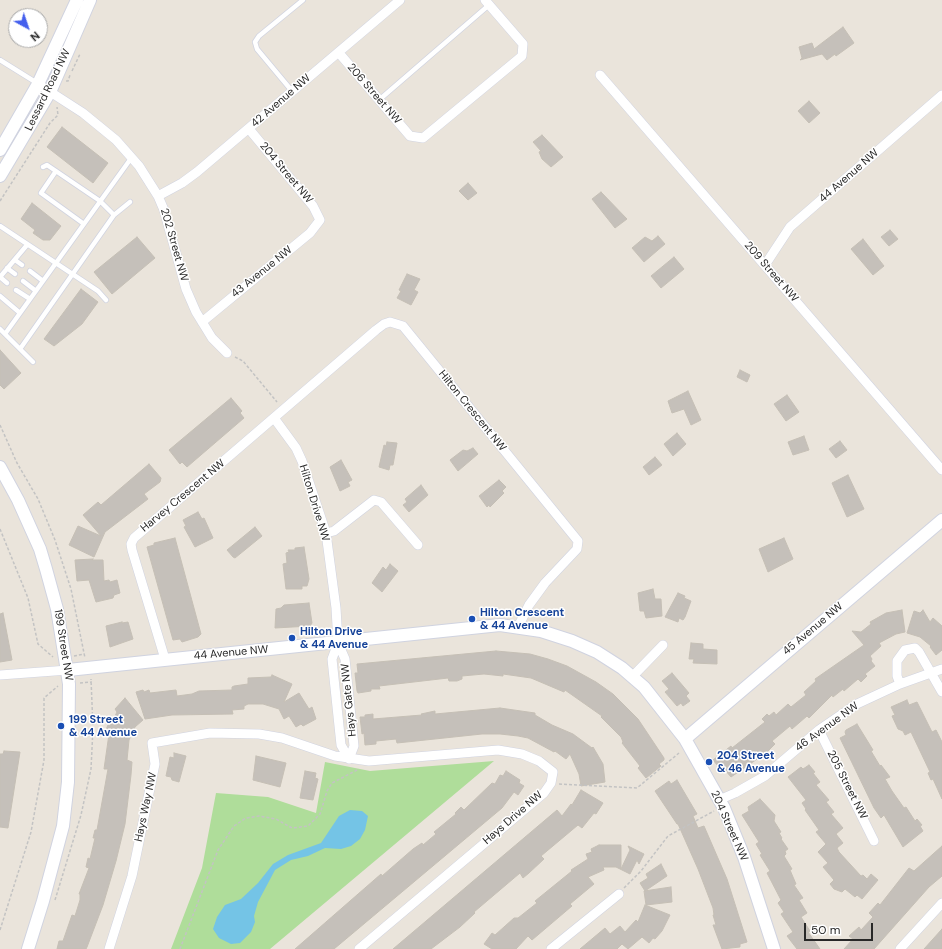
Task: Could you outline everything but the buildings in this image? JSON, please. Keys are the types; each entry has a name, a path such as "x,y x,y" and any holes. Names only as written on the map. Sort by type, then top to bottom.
{"street":[{"name":"Lessard Road NW","path":"0,150 38,84 77,0"},
{"name":"Lessard Road NW","path":"0,176 54,94 90,0"},
{"name":"42 Avenue NW","path":"158,196 189,178 249,129 400,0"},
{"name":"206 Street NW","path":"339,52 410,136 423,138 522,56 523,44 487,2"},
{"name":"209 Street NW","path":"600,75 942,470"},
{"name":"202 Street NW","path":"38,84 101,127 132,157 158,196 170,227 186,289 202,322 212,338 227,353"},
{"name":"44 Avenue NW","path":"764,265 790,227 942,95"},
{"name":"204 Street NW","path":"249,129 313,206 320,220"},
{"name":"43 Avenue NW","path":"202,322 310,233 320,220"},
{"name":"Hilton Crescent NW","path":"274,418 384,324 390,322 403,326 578,541 578,549 545,583 529,605 518,627"},
{"name":"Hilton Drive NW","path":"274,418 293,442 302,461 326,533 336,608 338,643"},
{"name":"Harvey Crescent NW","path":"165,659 131,544 134,538 274,418"},
{"name":"199 Street NW","path":"0,467 18,500 40,549 58,609 69,684 68,782 62,826 45,895 28,949"},
{"path":"326,533 334,531 374,500 381,502 418,545"},
{"name":"45 Avenue NW","path":"685,739 942,520"},
{"name":"204 Street NW","path":"461,629 500,625 541,631 572,641 598,652 644,687 685,739 722,804 744,857 774,949"},
{"name":"44 Avenue NW","path":"0,675 68,670 461,629"},
{"name":"Hays Gate NW","path":"338,643 345,659 354,746 349,759"},
{"name":"Hays Gate NW","path":"338,643 332,659 341,745 349,759"},
{"path":"632,677 663,645"},
{"path":"900,684 897,676 897,661 905,650 910,648 919,652 930,674 942,692"},
{"name":"46 Avenue NW","path":"722,804 765,776 819,730 862,701 900,684 942,669"},
{"name":"205 Street NW","path":"819,730 874,841"},
{"name":"Hays Way NW","path":"109,949 135,861 155,764 152,743 210,733 259,734 282,738 349,759"},
{"name":"Hays Drive NW","path":"349,759 363,761 385,761 498,750 522,754 539,761 553,772 551,783 544,794 360,949"},
{"path":"551,949 619,894"},
{"path":"900,949 942,903"}],"lane":[{"path":"292,91 258,49 255,42 259,36 303,0"},
{"path":"379,100 487,2"},
{"path":"0,60 38,84"},
{"path":"5,334 132,157"},
{"path":"42,167 47,165 56,171 100,202 114,215"},
{"path":"56,171 42,193 84,224"},
{"path":"20,349 114,215 130,202"},
{"path":"0,226 98,291 106,300"},
{"path":"7,283 0,277 27,245"},
{"path":"15,260 22,265"},
{"path":"8,268 15,274"},
{"path":"30,271 43,281"},
{"path":"24,281 36,291"},
{"path":"16,290 30,299"},
{"path":"0,296 20,313"},
{"path":"0,329 33,362"}],"path":[{"path":"0,201 50,123 58,115 54,94 63,81 68,80 80,54"},
{"path":"227,353 243,361 284,410"},
{"path":"0,425 17,463 38,499 55,540 71,589 84,654 56,659 38,644 28,598 0,529"},
{"path":"0,930 31,832 44,760 44,698 59,685 92,682"},
{"path":"551,783 638,788 679,753"},
{"path":"180,949 218,850 234,826 246,818 259,816 272,818 292,828 308,826 320,814 327,791 332,783 357,770 362,765 363,761"},
{"path":"619,894 641,871 668,836 711,812 722,804"}],"green space":[{"path":"494,761 270,949 171,949 202,868 216,793 268,797 316,813 325,762 370,771"}],"water":[{"path":"350,810 362,811 368,816 365,830 360,839 351,846 341,849 325,848 308,856 291,860 275,870 258,902 254,916 255,922 251,932 240,943 231,944 219,938 213,929 217,917 225,905 241,899 258,883 273,864 288,855 321,843 339,816"}],"place":[{"name":"Hilton Crescent & 44 Avenue","path":"472,619"},
{"name":"Hilton Drive & 44 Avenue","path":"292,638"},
{"name":"199 Street & 44 Avenue","path":"61,726"},
{"name":"204 Street & 46 Avenue","path":"709,762"}]}
